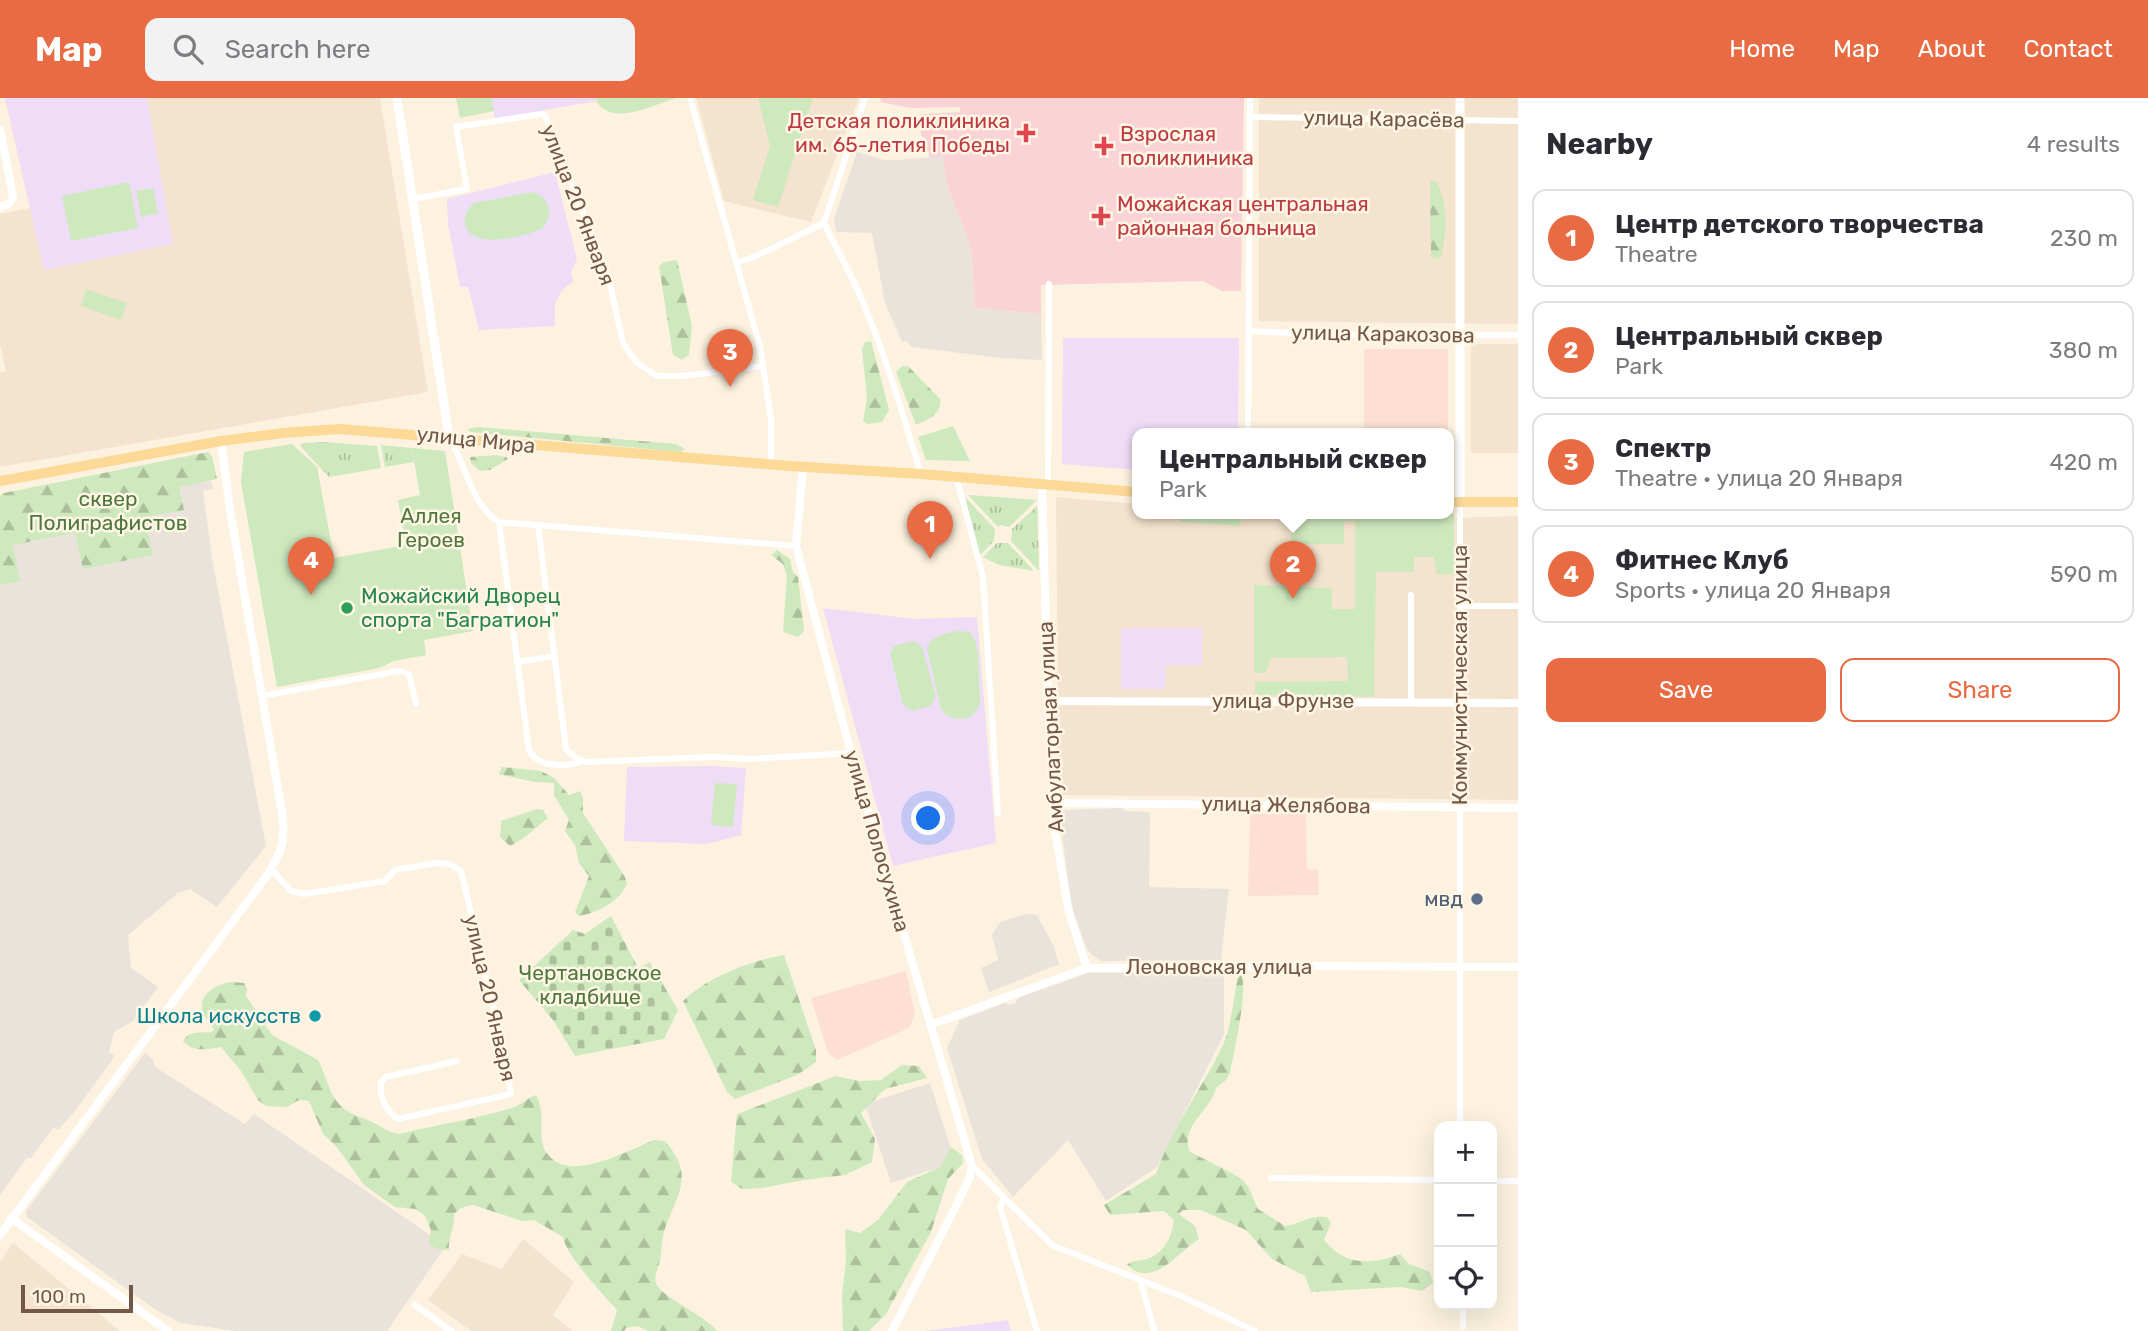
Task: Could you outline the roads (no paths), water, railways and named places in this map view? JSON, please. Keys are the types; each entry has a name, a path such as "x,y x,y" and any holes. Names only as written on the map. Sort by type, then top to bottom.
{"main road":[{"path":"397,98 449,437"},
{"name":"Коммунистическая улица","path":"1454,502 1460,336 1460,98"},
{"name":"улица Мира","path":"0,481 221,441 340,429 1132,492"},
{"path":"1454,502 1518,502"}],"street":[{"path":"690,98 764,366 771,419 771,465"},
{"path":"865,98 824,223 870,320 921,474"},
{"path":"1248,428 1250,98"},
{"name":"улица 20 Января","path":"413,198 467,189 456,128 541,114 545,116 608,275 623,343 636,362 657,376 682,376 764,366"},
{"name":"улица Карасёва","path":"1249,117 1518,121"},
{"path":"0,130 13,196 10,203 0,206"},
{"path":"736,263 764,253 824,223"},
{"name":"Амбулаторная улица","path":"1049,284 1045,483 1048,701 1053,803 1055,832 1069,912 1087,968"},
{"name":"улица Каракозова","path":"1249,331 1342,335 1518,335"},
{"path":"449,437 475,494 499,522 796,546"},
{"path":"0,1235 281,853 284,832 221,441"},
{"name":"улица Полосухина","path":"803,467 796,546 850,753 972,1166 1052,1245 1183,1297 1255,1331"},
{"path":"956,476 983,577 998,813"},
{"name":"Коммунистическая улица","path":"1454,502 1460,606 1460,1121"},
{"path":"499,522 529,750 540,762 559,765 581,761 712,757 751,759 850,753"},
{"path":"538,525 565,749 581,761"},
{"path":"1411,595 1411,702"},
{"path":"1460,606 1518,606"},
{"path":"518,662 554,656"},
{"path":"262,696 399,671 409,674 416,704"},
{"name":"улица Фрунзе","path":"1048,701 1518,703"},
{"name":"улица Желябова","path":"1053,803 1518,808"},
{"name":"улица 20 Января","path":"271,869 290,891 303,894 385,881 395,870 435,863 450,863 461,872 511,1094 394,1118 382,1100 381,1082 386,1077 457,1061"},
{"name":"Леоновская улица","path":"930,1025 1087,968 1518,967"},
{"path":"892,1331 960,1198 972,1166"},
{"path":"1271,1178 1434,1180"},
{"path":"1497,1181 1518,1181"},
{"path":"1004,1199 1000,1207 1037,1331"},
{"path":"11,1218 168,1331"},
{"path":"1141,1280 1154,1331"},
{"path":"415,1306 451,1331"},
{"path":"1463,1310 1463,1327"}],"place":[{"name":"Детская поликлиника им. 65-летия Победы","path":"1026,133"},
{"name":"Взрослая поликлиника","path":"1104,146"},
{"name":"Можайская центральная районная больница","path":"1101,216"},
{"name":"Спектр","path":"730,387"},
{"name":"Центр детского творчества","path":"930,559"},
{"name":"Фитнес Клуб","path":"311,595"},
{"name":"Центральный сквер","path":"1293,599"},
{"name":"Можайский Дворец спорта \"Багратион\"","path":"347,608"},
{"name":"мвд","path":"1477,899"},
{"name":"Школа искусств","path":"315,1016"}],"park label":[{"name":"сквер Полиграфистов","path":"108,511"},
{"name":"Аллея Героев","path":"431,528"},
{"name":"Чертановское кладбище","path":"590,985"}]}
